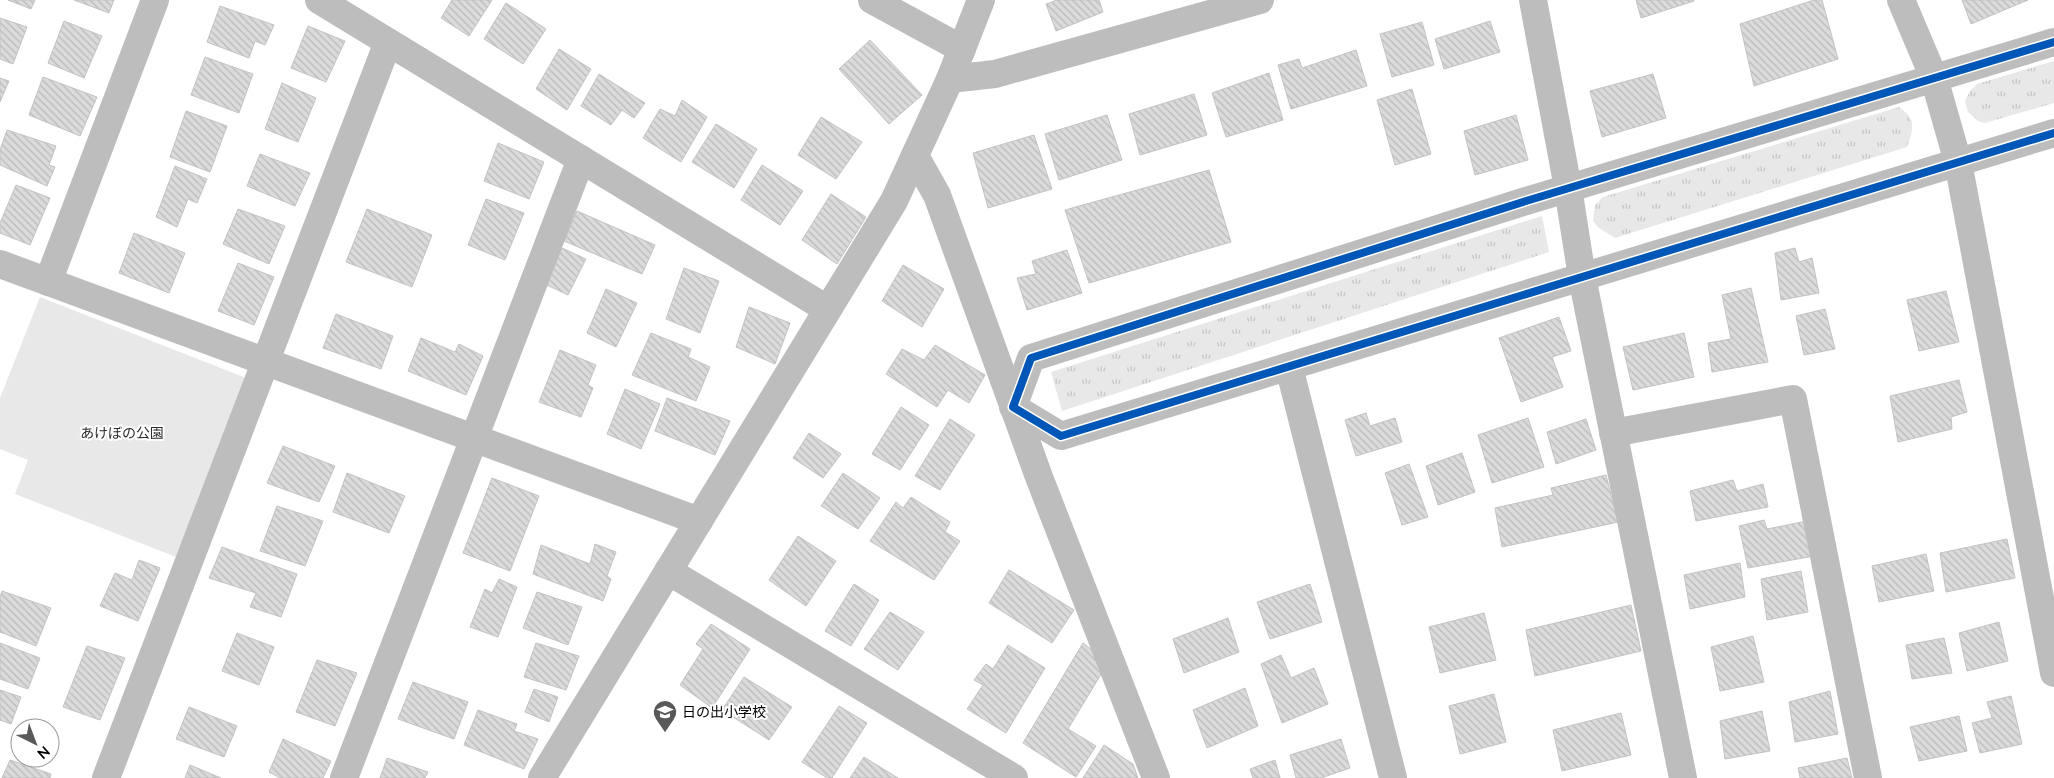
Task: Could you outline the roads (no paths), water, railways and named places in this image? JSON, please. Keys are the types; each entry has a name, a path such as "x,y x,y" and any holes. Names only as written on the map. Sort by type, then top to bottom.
{"street":[{"path":"48,282 155,0"},
{"path":"319,0 827,310"},
{"path":"872,0 962,49"},
{"path":"542,778 894,201 950,79 982,0"},
{"path":"950,79 995,74 1260,0"},
{"path":"1533,0 1568,188 1582,277 1683,778"},
{"path":"1901,0 1934,78 1958,162 2054,673"},
{"path":"106,778 388,42"},
{"path":"1013,407 1031,358 1568,188 2054,42"},
{"path":"1013,407 1061,436 2054,133"},
{"path":"915,156 937,195 1013,407 1156,778"},
{"path":"344,778 581,159"},
{"path":"0,264 699,520"},
{"path":"1289,366 1393,778"},
{"path":"1613,433 1793,399 1868,778"},
{"path":"668,571 1014,778"}],"place":[{"name":"日の出小学校","path":"665,733"}],"park label":[{"name":"あけぼの公園","path":"122,433"}]}
